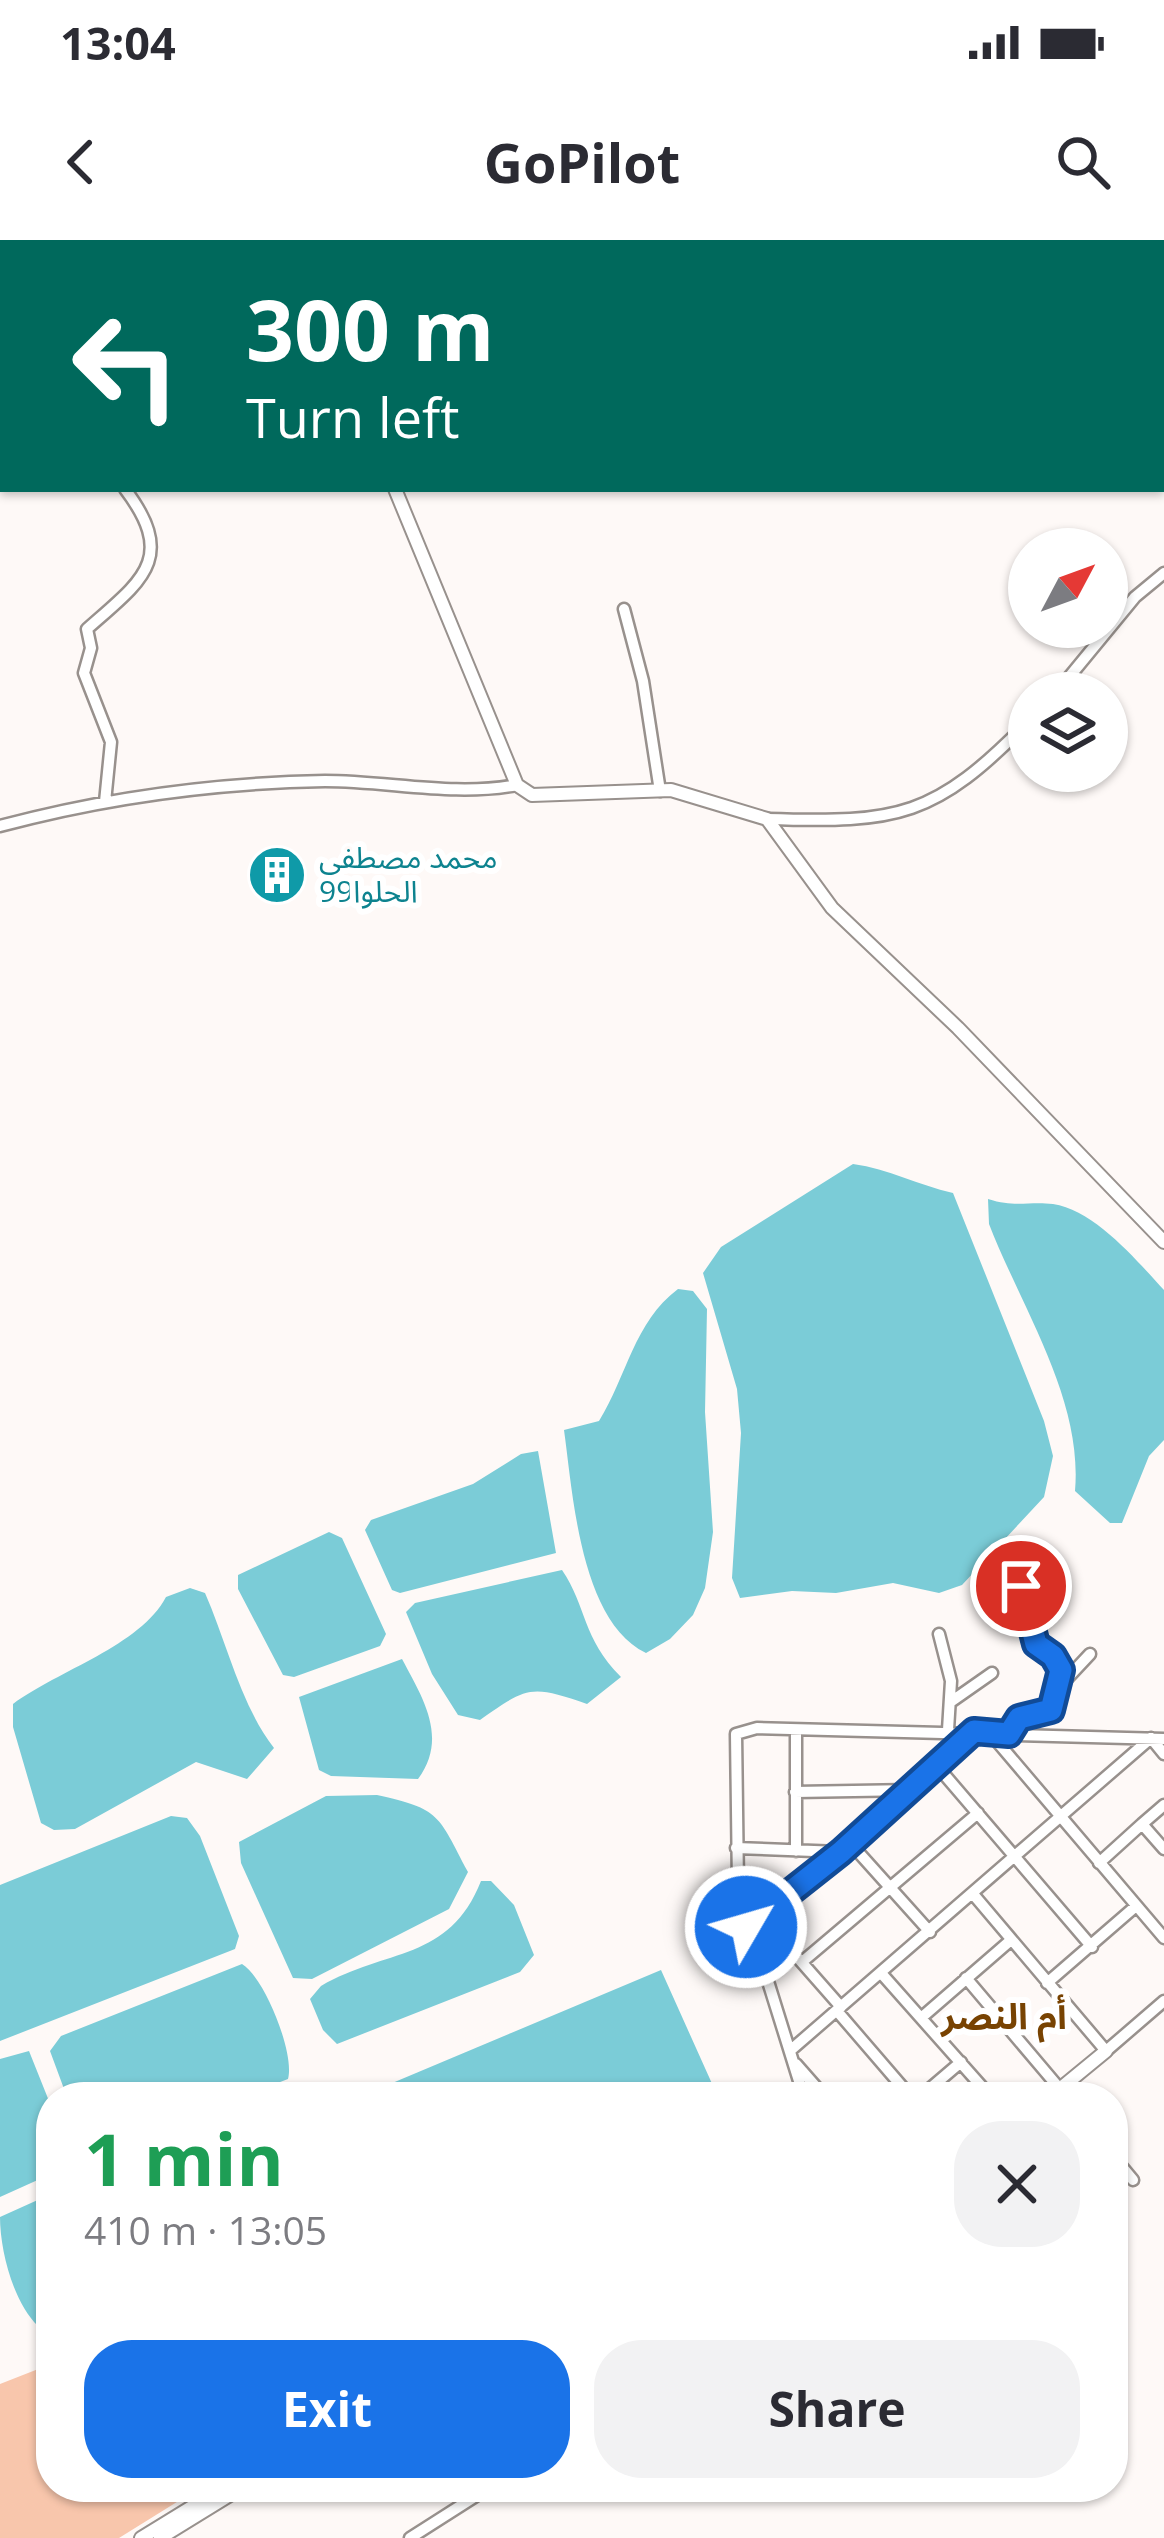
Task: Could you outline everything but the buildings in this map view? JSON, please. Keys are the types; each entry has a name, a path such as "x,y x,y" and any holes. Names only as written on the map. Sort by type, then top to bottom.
{"street":[{"path":"105,802 111,742 84,673 91,648 87,629 152,561 153,541 142,511 127,492"},
{"path":"396,492 517,784 532,795 660,791 767,819 889,819 952,789 1008,740"},
{"path":"1074,672 1136,597 1164,572"},
{"path":"624,609 643,681 660,791"},
{"path":"0,826 190,786 254,783 486,791 517,784"},
{"path":"767,819 832,908 958,1028 1164,1242"},
{"path":"1009,1734 1019,1718 1051,1710 1060,1686 1061,1670 1053,1656 1036,1644 1021,1586"},
{"path":"939,1634 952,1701 948,1730"},
{"path":"1060,1686 1090,1654"},
{"path":"952,1701 992,1673"},
{"path":"800,2082 746,1927 736,1848 736,1734 757,1728 948,1730 1157,1739"},
{"path":"796,1731 796,1851"},
{"path":"746,1927 846,1848 974,1731"},
{"path":"989,1732 1164,1938"},
{"path":"793,2056 881,1972 1157,1739"},
{"path":"1157,1739 1164,1754"},
{"path":"937,1766 1092,1947"},
{"path":"795,1792 912,1790"},
{"path":"1099,1863 1164,1805"},
{"path":"802,1962 978,1813"},
{"path":"1142,1824 1164,1849"},
{"path":"736,1848 846,1848 889,1886 929,1932"},
{"path":"973,1894 1106,2051"},
{"path":"1047,1983 1136,1906"},
{"path":"761,1916 903,2082"},
{"path":"921,2018 1011,1940"},
{"path":"881,1972 978,2082"},
{"path":"965,1978 1049,2082"},
{"path":"1071,2082 1164,2001"},
{"path":"793,2056 814,2082"},
{"path":"935,2082 961,2062"},
{"path":"1128,2174 1133,2180"},
{"path":"140,2538 199,2502"},
{"path":"160,2538 219,2502"},
{"path":"410,2538 466,2502"}],"shaded area":[{"path":"36,2370 36,2502 177,2502 119,2538 0,2538 0,2384"}],"water":[{"path":"853,1164 953,1193 1044,1421 1053,1456 1044,1497 962,1585 939,1593 893,1583 836,1593 792,1591 740,1598 732,1578 741,1433 737,1389 703,1273 721,1247"},
{"path":"988,1199 1069,1208 1114,1238 1164,1290 1164,1440 1149,1456 1122,1523 1110,1523 1075,1491 1070,1422 1047,1355 989,1224"},
{"path":"678,1289 693,1291 707,1309 705,1412 713,1532 705,1588 693,1615 670,1639 646,1653 624,1637 593,1585 576,1520 564,1430 599,1421 641,1333"},
{"path":"538,1451 556,1553 400,1593 392,1590 365,1530 371,1520 473,1484 521,1454"},
{"path":"329,1532 342,1538 386,1634 380,1646 294,1677 283,1675 238,1589 238,1575"},
{"path":"562,1570 599,1649 621,1677 587,1704 530,1692 480,1720 458,1715 432,1674 406,1612 415,1603"},
{"path":"190,1588 205,1593 243,1694 274,1748 247,1779 196,1762 75,1829 54,1830 41,1823 13,1727 13,1704 138,1630 166,1597"},
{"path":"402,1659 425,1704 432,1734 427,1764 418,1779 331,1776 319,1770 299,1697"},
{"path":"377,1795 414,1805 435,1817 468,1872 449,1909 312,1979 293,1978 241,1863 239,1842 326,1796"},
{"path":"171,1816 187,1818 200,1836 239,1936 235,1949 0,2041 0,1885"},
{"path":"481,1881 491,1881 514,1905 534,1955 520,1972 337,2044 323,2030 310,1999 321,1986 433,1940 468,1907"},
{"path":"242,1964 260,1984 276,2017 287,2052 288,2079 61,2082 50,2051 61,2036"},
{"path":"661,1970 711,2082 395,2082"},
{"path":"29,2051 41,2082 36,2082 36,2181 0,2197 0,2059"},
{"path":"36,2201 36,2324 10,2275 0,2217"}],"place":[{"name":"محمد مصطفى الحلوا99","path":"277,875"}],"district":[{"name":"أم النصر","path":"1004,2016"}],"route":[{"path":"746,1927 841,1852 974,1731 1009,1734 1019,1718 1051,1710 1061,1670 1053,1656 1036,1644 1021,1586"}]}
